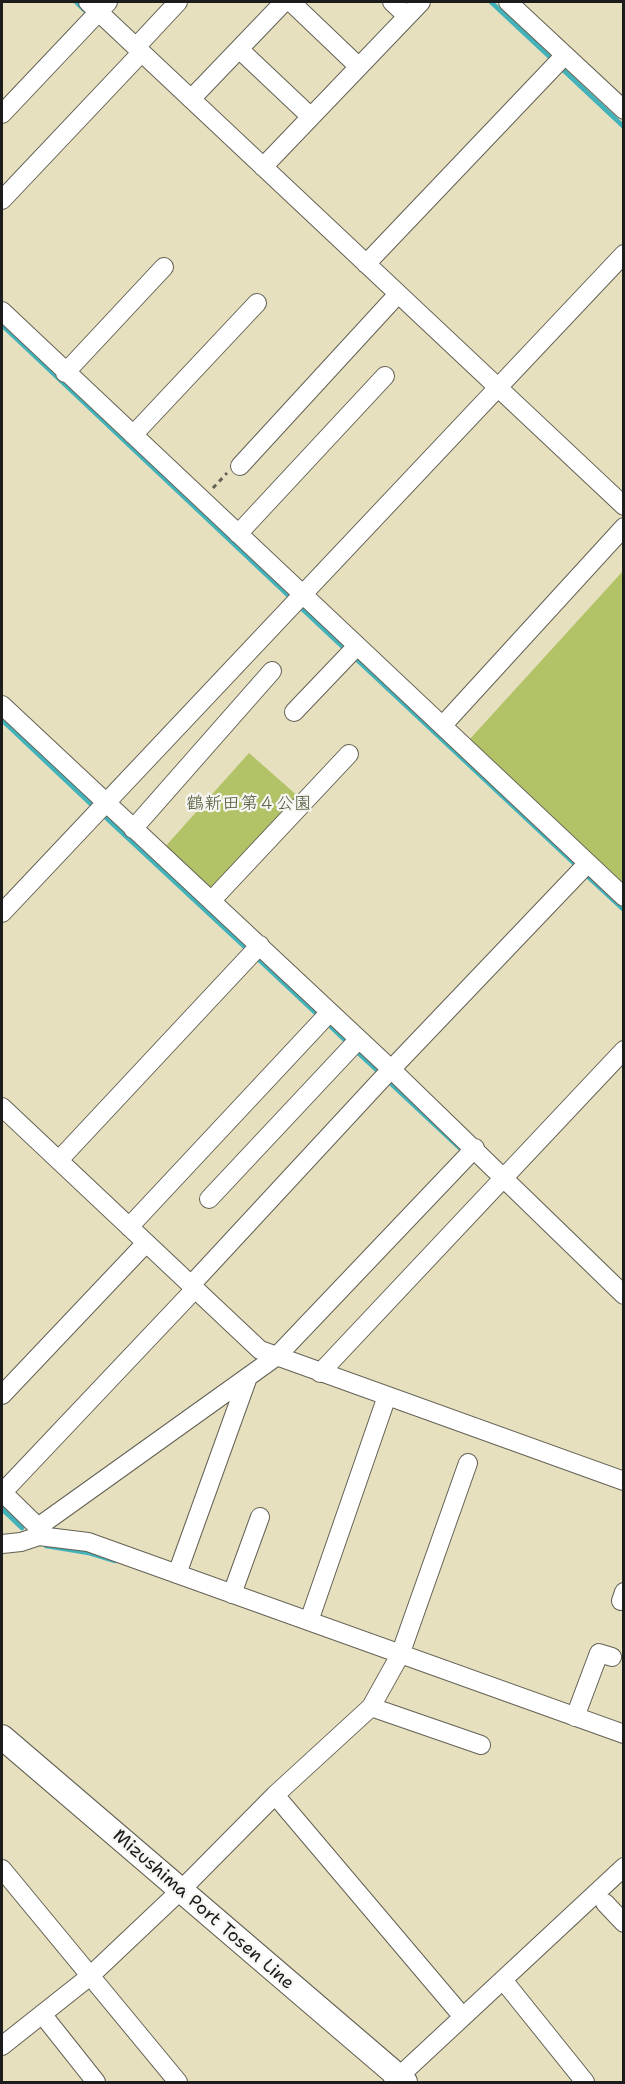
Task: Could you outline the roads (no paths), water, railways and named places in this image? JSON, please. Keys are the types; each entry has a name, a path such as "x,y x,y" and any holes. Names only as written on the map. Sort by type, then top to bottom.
{"main road":[{"name":"Mizushima Port Tosen Line","path":"2,1737 399,2081"}],"street":[{"path":"2,200 137,54 178,2"},
{"path":"191,99 284,2"},
{"path":"291,2 359,67"},
{"path":"392,2 407,16"},
{"path":"263,167 421,2"},
{"path":"508,2 560,61 624,110"},
{"path":"2,114 96,10 137,54 191,99 366,264 394,298 494,391 624,506"},
{"path":"239,48 311,117"},
{"path":"366,264 560,61"},
{"path":"2,913 624,254"},
{"path":"65,373 164,267"},
{"path":"240,466 394,298"},
{"path":"133,435 257,303"},
{"path":"2,311 238,534 297,601 352,651 443,725 583,868 624,897"},
{"path":"238,534 385,376"},
{"path":"443,725 624,527"},
{"path":"294,712 352,651"},
{"path":"134,829 272,671"},
{"path":"2,705 101,808 134,829 212,900 255,951 499,1181 508,1185 624,1295"},
{"path":"212,900 349,754"},
{"path":"583,868 387,1075 2,1492 38,1531 88,1542 309,1621 398,1659 624,1734"},
{"path":"59,1160 255,951"},
{"path":"129,1227 325,1017"},
{"path":"209,1199 354,1044"},
{"path":"320,1373 624,1050"},
{"path":"4,1115 59,1160 260,1350 624,1481"},
{"path":"2,1544 21,1542 38,1531 277,1356 470,1153"},
{"path":"2,1395 146,1243"},
{"path":"177,1574 248,1377"},
{"path":"309,1621 387,1396"},
{"path":"2,2046 89,1977 181,1890 275,1795 370,1707 398,1659 468,1463"},
{"path":"232,1594 260,1517"},
{"path":"575,1717 599,1653"},
{"path":"370,1707 481,1745"},
{"path":"275,1795 463,2017"},
{"path":"399,2081 463,2017 624,1867"},
{"path":"2,1869 178,2082"},
{"path":"605,1903 624,1923"},
{"path":"503,1980 585,2082"},
{"path":"42,2014 96,2082"}],"waterway":[{"path":"76,2 84,10"},
{"path":"491,2 554,61"},
{"path":"560,67 624,127"},
{"path":"2,325 291,598"},
{"path":"297,604 346,650"},
{"path":"352,655 578,867"},
{"path":"2,720 94,807"},
{"path":"101,813 248,950"},
{"path":"584,873 624,910"},
{"path":"255,956 321,1018"},
{"path":"327,1023 349,1044"},
{"path":"355,1050 380,1073"},
{"path":"386,1079 465,1153"},
{"path":"2,1509 22,1528"},
{"path":"46,1546 89,1553 115,1561"}],"park label":[{"name":"鶴新田第４公園","path":"249,804"}]}
